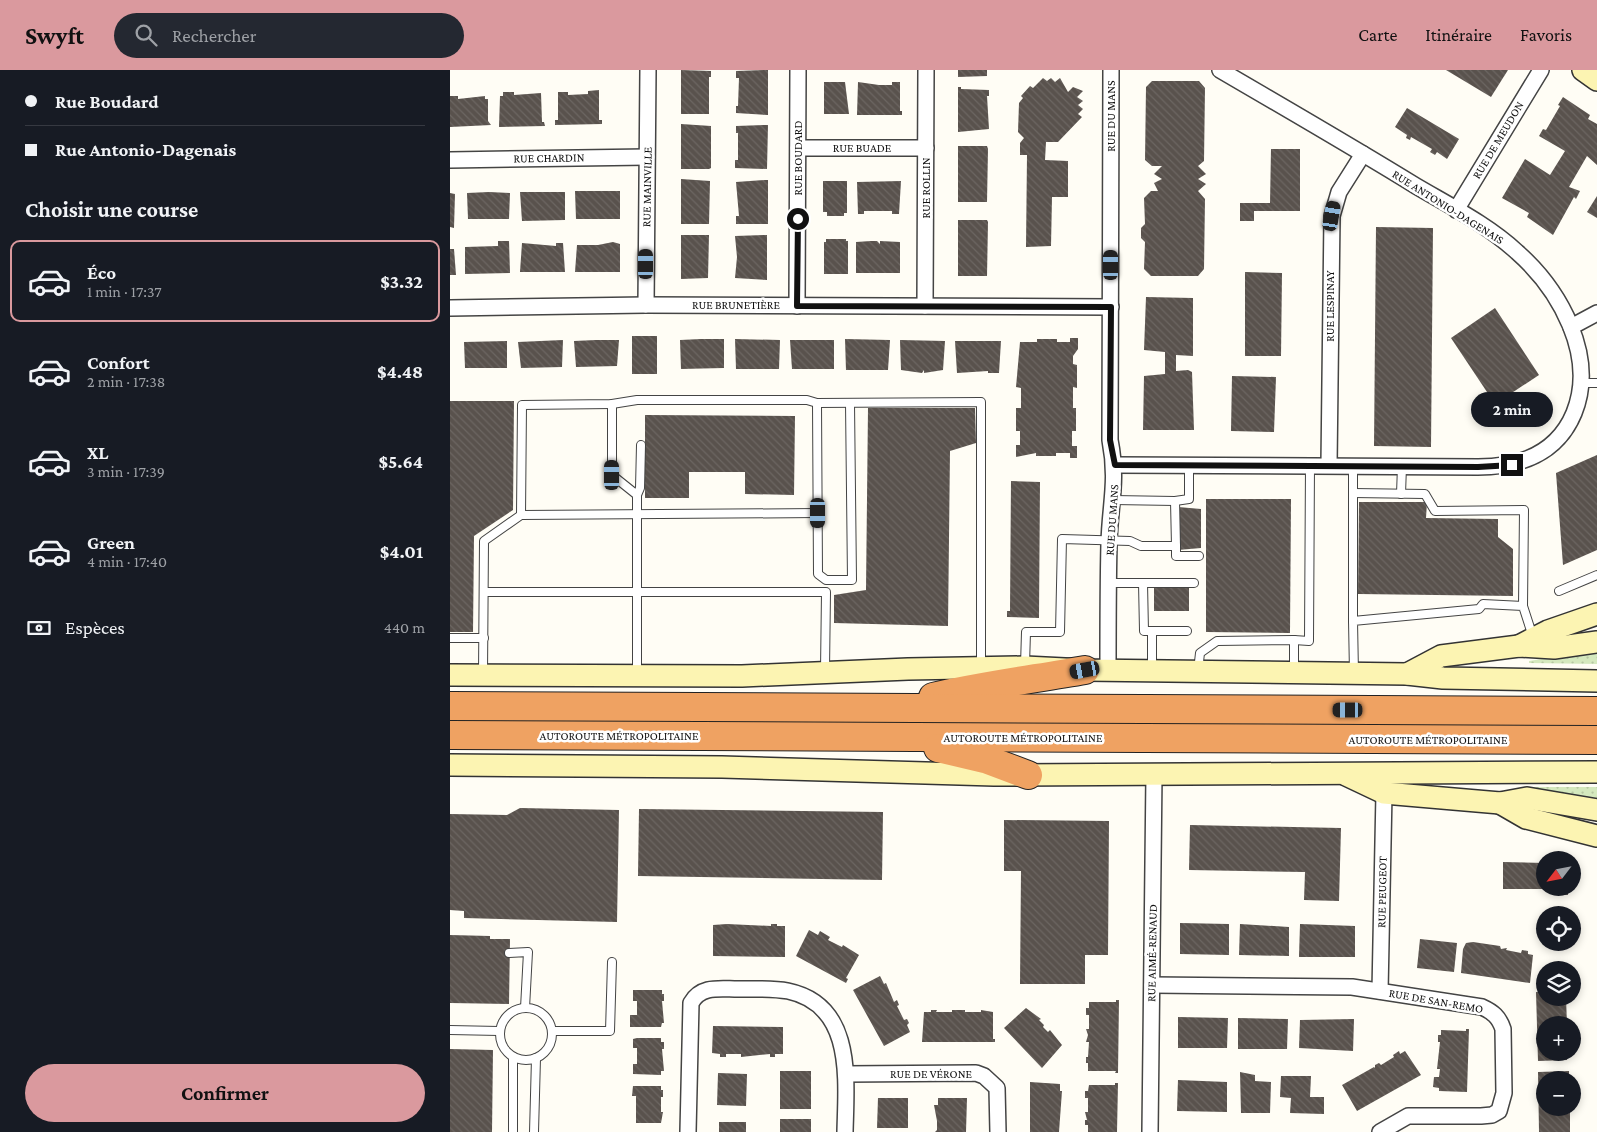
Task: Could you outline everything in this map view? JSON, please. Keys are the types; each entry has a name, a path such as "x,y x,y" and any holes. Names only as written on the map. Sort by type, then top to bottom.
{"highway":[{"path":"888,708 984,685 1016,683 1097,670"},
{"path":"450,706 1597,710"},
{"name":"AUTOROUTE MÉTROPOLITAINE","path":"450,735 1597,740"},
{"path":"891,737 985,759 1028,775"}],"main road":[{"path":"1583,70 1597,80"},
{"path":"1407,674 1441,656 1526,642 1597,614"},
{"path":"1526,642 1554,648 1597,642"},
{"path":"450,676 742,676 1025,667 1097,670 1407,674 1443,678 1597,680"},
{"path":"450,765 722,767 1028,775 1597,772"},
{"path":"1344,774 1384,793 1500,803 1527,798 1597,810"},
{"path":"1500,803 1526,818 1597,836"}],"street":[{"name":"RUE MAINVILLE","path":"646,305 648,70"},
{"name":"RUE BOUDARD","path":"797,306 798,70"},
{"name":"RUE ROLLIN","path":"925,306 926,70"},
{"name":"RUE DU MANS","path":"1097,670 1109,583 1109,541 1114,500 1115,465 1110,440 1111,70"},
{"name":"RUE ANTONIO-DAGENAIS","path":"1115,465 1498,467 1527,460 1540,453 1563,431 1590,383 1570,327 1548,286 1528,263 1504,241 1363,154 1220,70"},
{"name":"RUE DE MEUDON","path":"1456,210 1540,70"},
{"name":"RUE BUADE","path":"798,148 926,148"},
{"name":"RUE LESPINAY","path":"1329,465 1332,216 1339,192 1363,154"},
{"name":"RUE CHARDIN","path":"450,160 647,157"},
{"name":"RUE BRUNETIÈRE","path":"450,308 646,305 1111,307"},
{"path":"1570,327 1597,313"},
{"name":"RUE AIMÉ-RENAUD","path":"1150,1132 1154,774"},
{"name":"RUE PEUGEOT","path":"1380,991 1384,793"},
{"name":"RUE DE SAN-REMO","path":"1152,985 1352,987 1482,1007 1492,1011 1500,1019 1504,1029 1504,1093 1499,1111 1492,1115 1408,1116 1380,1132"},
{"path":"688,1132 691,1003 696,995 703,991 771,988 790,991 822,1008 832,1021 844,1047 846,1074 845,1132"},
{"name":"RUE DE VÉRONE","path":"846,1074 976,1073 984,1076 997,1088 998,1132"}],"lane":[{"path":"521,515 522,405 612,404 637,400 807,400 817,403 981,402 981,668"},
{"path":"817,403 818,574 826,580 852,580 850,403"},
{"path":"612,404 612,475 637,496"},
{"path":"637,676 637,496 640,488 641,445"},
{"path":"1114,500 1175,501 1189,499 1189,465"},
{"path":"1198,671 1200,654 1217,641 1309,641 1310,465"},
{"path":"1353,466 1354,673"},
{"path":"1401,494 1402,466"},
{"path":"1353,493 1425,494 1435,510 1524,510 1523,606 1526,642"},
{"path":"1175,501 1176,556 1199,556"},
{"path":"483,676 484,541 521,515 818,513"},
{"path":"1025,667 1026,632 1060,632 1062,539 1130,541 1141,546 1176,546"},
{"path":"1559,591 1597,575"},
{"path":"825,672 826,580"},
{"path":"1109,583 1194,583"},
{"path":"1143,583 1144,631 1187,631"},
{"path":"484,592 826,592"},
{"path":"1353,621 1479,609 1483,604 1523,606"},
{"path":"1152,631 1152,671"},
{"path":"450,638 484,638"},
{"path":"1294,640 1294,673"},
{"path":"509,953 528,952 525,1008"},
{"path":"552,1031 610,1031 612,962"},
{"path":"532,1008 546,1017 552,1031 552,1038 546,1050 536,1058 522,1060 513,1057 504,1049 499,1031 501,1024 510,1012 532,1008"},
{"path":"450,1030 499,1031"},
{"path":"513,1057 513,1132"},
{"path":"534,1132 536,1058"}],"green space":[{"path":"1597,650 1597,664 1529,663 1529,661"},
{"path":"1534,787 1597,787 1597,801 1534,790"}],"building":[{"path":"681,70 711,71 711,77 709,77 709,114 681,114"},
{"path":"768,70 768,115 736,113 739,78 736,78 736,71"},
{"path":"958,70 987,70 987,76 958,77"},
{"path":"1446,70 1508,70 1491,97"},
{"path":"1043,78 1047,81 1051,78 1055,82 1060,78 1068,92 1073,87 1083,91 1077,97 1083,101 1078,105 1083,109 1078,114 1082,117 1058,142 1046,142 1045,160 1068,161 1068,197 1052,197 1051,246 1026,247 1027,155 1020,155 1020,143 1024,138 1018,132 1019,103 1023,98 1021,96 1030,86 1033,88"},
{"path":"1152,81 1199,81 1205,88 1204,161 1198,166 1206,174 1198,179 1206,184 1198,191 1205,199 1204,269 1198,276 1151,276 1144,269 1145,242 1141,238 1141,228 1145,224 1144,198 1151,191 1158,191 1154,183 1162,179 1154,174 1162,166 1152,166 1145,160 1146,87"},
{"path":"824,82 845,82 849,114 824,114"},
{"path":"858,82 892,85 892,82 900,82 900,111 902,111 902,115 857,115"},
{"path":"958,87 961,87 961,89 989,90 989,96 987,96 989,129 958,132"},
{"path":"599,90 599,120 602,120 602,124 555,125 555,120 558,120 558,92 568,92 568,95 588,94 588,91"},
{"path":"503,92 514,92 514,95 541,93 542,122 544,122 545,126 499,127 500,96 503,96"},
{"path":"450,96 458,96 458,99 485,96 485,99 488,99 488,121 491,125 450,127"},
{"path":"1563,97 1590,115 1588,119 1597,124 1597,165 1587,156 1569,187 1580,191 1576,199 1574,197 1553,235 1527,217 1529,213 1502,198 1525,159 1550,175 1565,151 1539,136 1543,129 1546,130"},
{"path":"1407,108 1459,139 1447,159 1437,152 1435,155 1430,152 1432,149 1411,137 1410,140 1406,138 1407,135 1395,127"},
{"path":"681,124 711,126 711,168 681,169"},
{"path":"768,125 767,169 735,168 735,160 738,160 738,133 736,133 736,126"},
{"path":"958,146 987,146 987,202 958,202"},
{"path":"1271,149 1300,149 1300,211 1254,211 1254,221 1240,221 1240,203 1270,203"},
{"path":"681,179 710,181 709,224 681,224"},
{"path":"768,180 768,224 736,224 736,216 739,216 736,182"},
{"path":"823,181 847,181 847,213 844,213 844,216 827,216 827,212 823,212"},
{"path":"901,181 899,214 892,214 892,211 864,211 864,214 858,214 857,182"},
{"path":"575,191 620,191 620,219 576,219"},
{"path":"520,192 565,192 565,220 522,221"},
{"path":"450,193 455,194 454,228 450,227"},
{"path":"467,193 510,193 509,219 468,219"},
{"path":"1597,196 1597,218 1587,212"},
{"path":"958,220 987,220 987,276 958,276"},
{"path":"1376,227 1433,228 1431,447 1374,446"},
{"path":"681,235 709,235 708,278 681,279"},
{"path":"767,235 767,280 735,278 737,257 735,236"},
{"path":"826,239 846,239 848,241 848,274 824,274 824,242 826,242"},
{"path":"498,241 509,241 510,273 465,274 465,247 498,246"},
{"path":"877,241 880,244 880,241 900,242 900,273 856,273 856,242"},
{"path":"613,242 620,244 620,272 575,272 577,245 598,245"},
{"path":"522,243 556,246 556,243 563,243 565,272 520,272"},
{"path":"450,249 454,249 456,275 450,275"},
{"path":"1245,272 1282,273 1281,356 1245,356"},
{"path":"1146,297 1193,298 1193,356 1176,355 1176,371 1188,370 1192,372 1194,430 1143,430 1144,376 1165,374 1165,352 1144,350"},
{"path":"1495,308 1539,375 1495,404 1451,338"},
{"path":"632,336 657,336 657,374 632,374"},
{"path":"1070,338 1078,338 1078,349 1073,356 1073,364 1077,365 1077,388 1073,387 1073,408 1076,408 1076,431 1072,431 1072,446 1077,446 1077,458 1070,458 1070,453 1056,453 1056,456 1036,456 1036,453 1016,457 1016,445 1020,445 1020,431 1016,431 1016,408 1021,408 1021,388 1016,387 1020,342 1037,342 1037,339 1057,339 1057,342 1070,342"},
{"path":"724,339 724,368 681,369 680,340"},
{"path":"735,339 780,340 779,369 736,369"},
{"path":"845,339 890,340 888,370 846,370"},
{"path":"563,340 562,367 521,368 518,342"},
{"path":"619,340 617,366 576,367 574,341"},
{"path":"790,340 834,340 834,369 792,369"},
{"path":"900,340 945,341 943,370 924,373 924,370 922,373 901,370"},
{"path":"507,341 507,368 465,368 464,342"},
{"path":"955,341 1001,341 999,373 988,373 988,371 957,373"},
{"path":"1232,376 1276,377 1274,432 1231,431"},
{"path":"450,401 514,401 513,510 474,536 473,632 450,632"},
{"path":"868,408 975,408 976,443 950,451 948,626 834,623 834,595 866,590"},
{"path":"645,415 795,416 794,495 745,494 745,472 689,472 689,498 645,498"},
{"path":"1597,455 1597,550 1563,565 1556,473"},
{"path":"1011,481 1040,482 1039,618 1007,617 1007,611 1010,611"},
{"path":"1206,499 1291,499 1290,633 1206,632"},
{"path":"1359,502 1427,502 1426,518 1498,519 1498,537 1513,549 1513,596 1358,594"},
{"path":"1178,507 1201,509 1201,548 1178,550"},
{"path":"1154,587 1189,587 1189,611 1154,611"},
{"path":"520,808 619,810 617,922 464,918 464,911 450,910 450,814 507,815"},
{"path":"639,809 883,812 882,880 638,876"},
{"path":"1004,820 1109,821 1108,955 1085,955 1085,984 1020,984 1021,871 1004,871"},
{"path":"1190,825 1341,828 1339,901 1304,900 1305,872 1189,870"},
{"path":"1503,862 1536,863 1536,889 1503,889"},
{"path":"1180,923 1229,924 1229,955 1180,954"},
{"path":"771,924 777,924 777,926 785,926 785,957 713,956 713,925 771,926"},
{"path":"1240,924 1289,927 1289,956 1239,955"},
{"path":"1300,924 1355,926 1355,957 1299,957"},
{"path":"809,930 818,935 820,931 830,937 828,940 842,947 843,945 859,955 846,978 848,979 846,983 796,956"},
{"path":"450,935 490,936 490,939 510,939 509,1004 450,1003"},
{"path":"1420,939 1457,943 1454,972 1417,968"},
{"path":"1473,942 1500,946 1501,949 1507,948 1506,950 1521,953 1522,950 1528,951 1528,954 1533,955 1530,983 1461,973 1463,949 1466,943"},
{"path":"880,976 884,984 886,983 894,1002 897,1000 899,1005 897,1006 904,1020 907,1019 909,1023 907,1025 910,1032 884,1046 853,990"},
{"path":"633,990 662,990 662,994 664,994 664,1001 662,1001 664,1023 662,1023 661,1027 630,1027 630,1015 637,1015 637,1001 633,1001"},
{"path":"1116,1000 1119,1000 1118,1073 1115,1073 1116,1071 1088,1071 1086,1057 1088,1057 1089,1042 1086,1042 1088,1035 1086,1029 1089,1029 1089,1015 1086,1015 1086,1008 1089,1008 1089,1002 1116,1002"},
{"path":"1536,1006 1566,1006 1567,1016 1537,1016"},
{"path":"1026,1008 1041,1019 1039,1020 1044,1025 1043,1027 1048,1032 1050,1030 1062,1045 1042,1068 1004,1028"},
{"path":"931,1010 937,1010 936,1012 965,1010 965,1012 981,1012 981,1010 993,1012 993,1039 995,1039 995,1042 922,1042 924,1012 931,1012"},
{"path":"1178,1017 1228,1018 1227,1048 1178,1048"},
{"path":"1238,1018 1288,1019 1287,1049 1238,1049"},
{"path":"1354,1019 1353,1051 1299,1048 1300,1020"},
{"path":"713,1026 783,1027 783,1054 775,1054 775,1057 770,1057 770,1054 741,1057 741,1054 726,1054 726,1057 720,1057 720,1054 712,1053"},
{"path":"1466,1029 1469,1029 1467,1092 1439,1091 1439,1088 1433,1087 1434,1077 1439,1077 1440,1069 1437,1069 1440,1042 1438,1042 1438,1035 1441,1035 1441,1030 1466,1031"},
{"path":"661,1038 661,1042 664,1042 664,1049 662,1049 664,1071 661,1071 661,1075 633,1074 633,1064 637,1064 637,1048 633,1048 633,1039"},
{"path":"450,1049 493,1050 492,1132 450,1132"},
{"path":"1399,1051 1400,1054 1405,1051 1421,1075 1357,1111 1342,1085 1375,1068 1375,1065 1379,1063 1381,1065 1394,1057 1393,1055"},
{"path":"780,1071 811,1071 811,1109 780,1109"},
{"path":"1240,1072 1255,1075 1255,1081 1271,1082 1270,1113 1241,1113"},
{"path":"718,1073 747,1074 746,1106 717,1105"},
{"path":"1281,1076 1311,1076 1310,1097 1324,1097 1324,1114 1290,1113 1291,1098 1280,1097"},
{"path":"1178,1080 1227,1082 1227,1112 1177,1111"},
{"path":"1030,1082 1060,1084 1060,1091 1062,1091 1059,1132 1030,1132"},
{"path":"1115,1083 1118,1083 1117,1132 1088,1132 1088,1125 1085,1125 1085,1120 1087,1120 1085,1112 1088,1112 1088,1098 1085,1098 1085,1091 1088,1091 1089,1085 1115,1085"},
{"path":"633,1086 661,1086 663,1097 661,1097 661,1112 663,1112 661,1123 636,1123 636,1096 632,1096"},
{"path":"878,1098 908,1098 908,1128 877,1128"},
{"path":"938,1098 967,1098 966,1132 935,1132 937,1130 937,1121 934,1105 938,1105"},
{"path":"1539,1116 1570,1116 1570,1132 1539,1132"},
{"path":"780,1119 811,1119 811,1132 780,1132"},
{"path":"719,1122 746,1122 746,1132 719,1132"}],"route":[{"path":"798,219 797,306 1111,307 1110,440 1115,465 1478,467 1512,465"}]}
